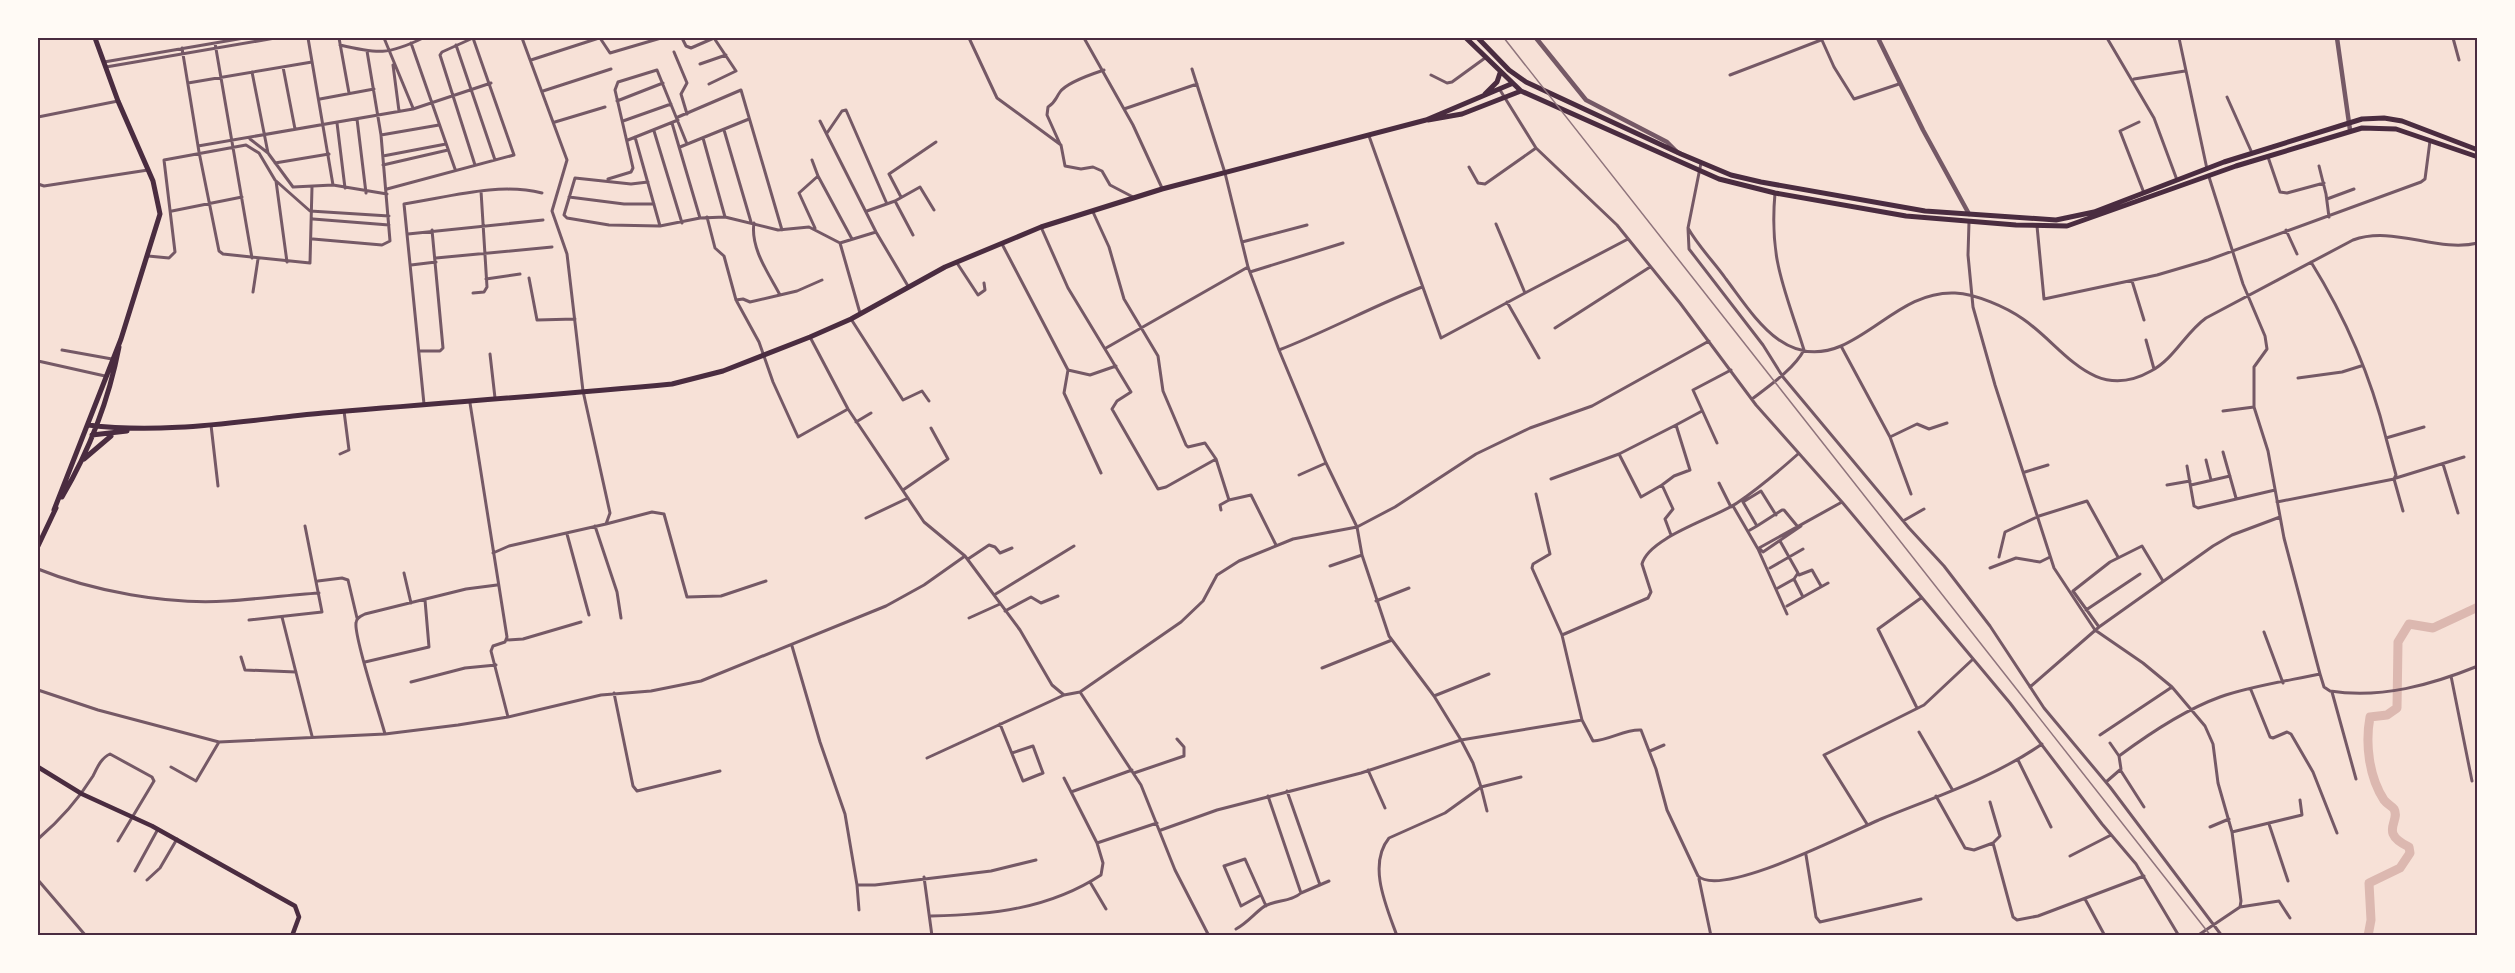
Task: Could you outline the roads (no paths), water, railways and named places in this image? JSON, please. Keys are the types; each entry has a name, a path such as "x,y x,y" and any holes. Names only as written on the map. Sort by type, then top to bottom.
{"highway":[{"path":"54,510 93,435 160,214 149,170 118,101 95,38"},
{"path":"1466,38 1500,74 1521,92 1700,171 1728,182 1775,193 1906,216 2037,226 2078,224 2252,153 2349,121 2373,117 2402,121 2478,150"},
{"path":"1478,38 1516,76 1701,163 1731,175 1891,206 1968,214 2067,219 2177,180 2268,156 2350,130 2387,127 2430,139 2478,157"},
{"path":"1479,99 1496,84 1500,74"},
{"path":"1426,120 1511,84"},
{"path":"84,436 113,431 424,404 470,403 495,398 682,382 764,356 810,337 851,319 908,286 956,262 1041,227 1162,189 1368,134 1426,120 1451,117 1521,92"},
{"path":"1679,153 1680,162"},
{"path":"38,546 84,436 111,359 121,339"},
{"path":"100,414 106,425 113,431"},
{"path":"88,425 113,431"},
{"path":"82,460 113,431"}],"main road":[{"path":"38,767 82,794 158,829 296,906 299,917 292,936"}],"street":[{"path":"104,65 182,48 244,38"},
{"path":"104,65 275,38"},
{"path":"308,38 333,185"},
{"path":"339,38 349,93"},
{"path":"384,38 413,109"},
{"path":"340,45 367,51 389,52 423,38"},
{"path":"522,38 567,160 552,211 567,254 583,391 610,513 606,524"},
{"path":"531,60 600,38 610,53 661,38"},
{"path":"682,38 686,46 691,48 714,38 736,72 709,84"},
{"path":"969,38 997,98 1061,145"},
{"path":"1084,38 1104,70 1162,189"},
{"path":"1536,38 1586,100 1667,142 1679,153"},
{"path":"1878,38 1899,84 1968,214"},
{"path":"2107,38 2134,79 2161,134 2177,180"},
{"path":"2179,38 2207,172 2248,296 2267,345 2254,367 2254,407 2324,687 2332,692 2391,691 2451,676 2478,666"},
{"path":"2337,38 2350,130"},
{"path":"2453,38 2459,60"},
{"path":"387,189 512,157 514,154 475,39 456,45 440,56 474,165"},
{"path":"1730,75 1821,39 1834,67 1854,99 1899,84"},
{"path":"215,43 252,258"},
{"path":"411,43 455,170"},
{"path":"456,45 495,160"},
{"path":"182,48 208,204 219,251 222,254 258,259 310,262 313,239 310,211 312,187"},
{"path":"313,239 382,245 390,241 381,135 367,51"},
{"path":"674,52 687,82 681,94 687,114"},
{"path":"700,64 726,55"},
{"path":"1431,75 1452,82 1485,58"},
{"path":"392,60 399,111"},
{"path":"188,83 312,62"},
{"path":"283,67 295,129"},
{"path":"543,91 611,69"},
{"path":"605,180 633,170 628,140 614,88 618,82 656,69 687,144"},
{"path":"1192,69 1225,173 1249,270 1326,463 1357,527 1362,555 1376,601 1392,640 1434,696 1473,763 1487,811"},
{"path":"1104,70 1060,92 1057,101 1048,107 1047,115 1061,145 1065,166 1102,171 1110,184 1133,197"},
{"path":"2134,79 2186,71"},
{"path":"252,72 268,153"},
{"path":"198,146 413,109 491,83"},
{"path":"617,101 663,83"},
{"path":"1124,109 1197,84"},
{"path":"320,99 374,89"},
{"path":"1500,89 1536,148 1610,218 1628,239 1752,399 1842,502 2042,744 2110,835 2144,876 2178,936"},
{"path":"628,140 672,123 740,90 782,230"},
{"path":"2227,97 2252,153"},
{"path":"38,117 118,101"},
{"path":"623,121 671,104"},
{"path":"555,123 605,107"},
{"path":"827,133 842,111 846,110 887,204"},
{"path":"357,119 366,192"},
{"path":"680,147 749,119"},
{"path":"820,121 876,232 908,286"},
{"path":"2139,122 2120,131 2144,193"},
{"path":"337,123 345,188"},
{"path":"672,123 700,218"},
{"path":"381,135 439,125"},
{"path":"724,130 753,223 759,254 780,295"},
{"path":"654,131 681,223"},
{"path":"1368,134 1442,338 1628,239"},
{"path":"635,137 660,226"},
{"path":"248,138 268,153 293,187 333,185 387,194"},
{"path":"703,138 725,217"},
{"path":"2037,226 2044,299 2132,281 2208,260 2424,181 2430,139"},
{"path":"902,198 889,174 936,142"},
{"path":"382,156 446,144"},
{"path":"148,256 169,258 175,254 172,211 164,160 199,152 246,145 255,149 275,180 310,211 389,216"},
{"path":"1469,167 1478,183 1485,184 1536,148"},
{"path":"383,165 448,150"},
{"path":"275,163 329,154"},
{"path":"2268,156 2280,192 2287,193 2324,183"},
{"path":"812,160 818,176 852,239"},
{"path":"1701,163 1688,228 1689,249 1763,345 1783,377 1903,521 1944,566 1990,626 2030,688 2106,782 2222,936"},
{"path":"2319,166 2329,217"},
{"path":"38,184 44,186 95,180 149,170"},
{"path":"816,230 799,193 818,176"},
{"path":"648,182 631,184 574,178 564,213 567,218 609,225 660,226 707,217 725,217 782,230 804,226 816,230 840,243 860,314"},
{"path":"275,180 287,262"},
{"path":"867,211 921,188 934,210"},
{"path":"424,404 404,204 481,192 525,189 542,193"},
{"path":"2327,199 2354,189"},
{"path":"474,293 486,290 481,192"},
{"path":"1775,193 1773,225 1777,267 1804,350"},
{"path":"172,211 242,197"},
{"path":"569,197 624,204 654,204"},
{"path":"895,201 913,235"},
{"path":"1092,211 1109,247 1124,299 1139,328 1158,356 1162,391 1187,446 1205,443 1216,459 1229,500"},
{"path":"707,217 715,248 724,256 736,300 764,356 798,437 848,409"},
{"path":"312,219 389,225"},
{"path":"408,234 543,220"},
{"path":"1969,222 1971,296 1995,385 2025,472 2050,557 2069,594 2099,627"},
{"path":"1496,224 1525,293"},
{"path":"1242,242 1307,225"},
{"path":"1041,227 1072,296 1131,392 1117,401 1112,409 1159,489 1216,459"},
{"path":"1688,228 1761,325 1781,342 1804,350 1841,346 1909,303 1947,294 1971,296 2024,319 2067,360 2095,376 2127,379 2154,369 2173,354 2198,324 2353,240 2367,236 2457,246 2478,243"},
{"path":"419,351 440,351 443,348 432,230"},
{"path":"2286,230 2297,254"},
{"path":"840,243 876,232"},
{"path":"1001,242 1068,370 1064,393 1101,473"},
{"path":"1106,348 1249,270 1343,243"},
{"path":"410,265 552,247"},
{"path":"253,292 258,259"},
{"path":"956,262 978,295 985,290 984,283"},
{"path":"2311,262 2334,302 2380,415 2403,511"},
{"path":"1555,328 1650,267"},
{"path":"486,279 520,274"},
{"path":"529,278 537,320 575,319"},
{"path":"736,300 742,299 750,302 797,291 822,280"},
{"path":"2132,281 2144,320"},
{"path":"1279,350 1328,331 1367,310 1422,287"},
{"path":"1507,302 1539,358"},
{"path":"851,319 903,400 922,391 929,401"},
{"path":"810,337 856,422 929,528 967,557 1052,685 1064,695"},
{"path":"2146,340 2154,369"},
{"path":"927,758 1064,695 1080,693 1194,611 1220,572 1256,552 1313,534 1357,527 1395,507 1484,450 1530,428 1592,406 1709,341"},
{"path":"1841,346 1890,437 1911,494"},
{"path":"62,350 111,359"},
{"path":"1752,399 1783,377 1786,370 1804,350"},
{"path":"490,354 495,398"},
{"path":"38,360 105,376"},
{"path":"1068,370 1090,375 1116,366"},
{"path":"2298,378 2342,372 2361,366"},
{"path":"1717,443 1693,390 1731,370"},
{"path":"470,403 506,640"},
{"path":"2223,411 2254,407"},
{"path":"340,454 349,450 344,411"},
{"path":"1551,479 1619,454 1702,411"},
{"path":"856,422 871,413"},
{"path":"1890,437 1917,424 1929,429 1947,423"},
{"path":"211,424 218,486"},
{"path":"1619,454 1641,497 1674,476 1690,470 1676,425"},
{"path":"2386,438 2424,427"},
{"path":"903,490 948,459 931,428"},
{"path":"2223,452 2236,498"},
{"path":"1562,636 1648,598 1651,592 1643,561 1671,536 1732,506 1798,454"},
{"path":"2277,501 2395,479 2463,457"},
{"path":"2206,460 2211,480"},
{"path":"1299,475 1326,463"},
{"path":"2443,464 2458,513"},
{"path":"2025,472 2048,465"},
{"path":"2187,466 2198,508 2276,490"},
{"path":"2167,485 2231,476"},
{"path":"1719,483 1762,558 1787,614"},
{"path":"1662,485 1673,509 1665,519 1671,536"},
{"path":"1757,526 1743,502 1759,491 1776,515"},
{"path":"1536,494 1550,554 1533,564 1532,568 1562,636 1582,720 1593,741 1641,730 1650,751 1667,810 1700,879 1711,936"},
{"path":"1221,510 1220,505 1229,500 1251,495 1276,545"},
{"path":"866,518 908,498"},
{"path":"1999,557 2005,531 2039,516 2087,501 2118,557"},
{"path":"1779,540 1759,548 1763,552 1842,502"},
{"path":"1903,521 1924,509"},
{"path":"1750,530 1785,510 1800,527"},
{"path":"493,553 509,546 652,512 664,514 687,597 721,597 766,581"},
{"path":"2030,688 2099,627 2222,540 2280,517"},
{"path":"249,620 321,613 318,581 305,526"},
{"path":"595,526 617,592 621,618"},
{"path":"567,534 589,615"},
{"path":"1779,540 1799,575"},
{"path":"38,690 98,710 219,742 385,734 508,717 614,693 651,691 701,681 792,646 910,594 988,545 1000,553 1012,548"},
{"path":"994,595 1074,546"},
{"path":"2069,594 2118,557 2142,546 2163,581"},
{"path":"1770,568 1803,549"},
{"path":"1330,566 1362,555"},
{"path":"1990,568 2016,558 2040,562 2050,557"},
{"path":"38,569 97,587 163,600 226,601 319,593"},
{"path":"1778,588 1812,570 1821,586"},
{"path":"404,573 411,603"},
{"path":"2084,611 2140,574"},
{"path":"318,581 342,578 348,580 357,619 355,625 385,734"},
{"path":"1794,579 1803,597"},
{"path":"1787,606 1828,583"},
{"path":"357,619 365,614 466,589 497,585"},
{"path":"1376,601 1409,588"},
{"path":"2073,591 2096,630 2172,687 2193,709 2205,726 2213,744 2218,783 2232,832 2240,881 2240,907"},
{"path":"1005,611 1031,597 1041,603 1058,596"},
{"path":"1917,708 1878,632 1879,628 1921,598"},
{"path":"365,662 429,647 425,600"},
{"path":"969,618 1000,604"},
{"path":"282,617 312,736"},
{"path":"508,717 492,647 506,640 523,639 581,622"},
{"path":"2264,632 2283,683"},
{"path":"1322,668 1392,640"},
{"path":"792,646 820,742 845,814 859,910"},
{"path":"241,657 245,670 296,672"},
{"path":"1868,825 1824,755 1930,701 1972,660"},
{"path":"411,682 465,668 496,665"},
{"path":"1434,696 1489,674"},
{"path":"2119,756 2193,709 2220,697 2320,674"},
{"path":"2451,676 2472,781"},
{"path":"2100,735 2172,687"},
{"path":"2251,690 2270,737 2288,732 2291,734 2313,772 2337,833"},
{"path":"2332,692 2356,779"},
{"path":"614,693 633,786 637,791 720,771"},
{"path":"1080,693 1133,772 1161,830 1175,870 1209,936"},
{"path":"1161,830 1217,810 1368,770 1461,741 1582,720"},
{"path":"1000,724 1023,781 1043,773 1033,746 1012,753"},
{"path":"1919,732 1952,789"},
{"path":"1071,792 1184,756 1184,747 1177,739"},
{"path":"171,766 197,780 219,742"},
{"path":"2110,743 2119,756 2121,771 2144,807"},
{"path":"1700,879 1740,875 1806,855 1868,825 2018,760 2042,744"},
{"path":"1650,751 1664,745"},
{"path":"38,839 82,794 102,759 112,755 154,779 118,841"},
{"path":"2018,760 2051,827"},
{"path":"1368,770 1385,808"},
{"path":"2106,782 2121,771"},
{"path":"1397,936 1380,882 1381,856 1385,843 1398,833 1445,813 1481,787 1521,777"},
{"path":"931,916 988,914 1011,910 1051,899 1101,875 1103,871 1097,843 1064,778"},
{"path":"1287,791 1320,885"},
{"path":"1268,796 1302,893"},
{"path":"1936,796 1965,848 1974,850 1993,843 2000,836 1990,802"},
{"path":"2232,832 2303,814 2300,800"},
{"path":"2210,827 2229,819"},
{"path":"1097,843 1157,823"},
{"path":"2269,824 2288,881"},
{"path":"135,871 158,829"},
{"path":"2070,856 2110,835"},
{"path":"147,880 160,868 177,839"},
{"path":"1993,843 2015,919 2038,916 2144,876"},
{"path":"1806,855 1814,907 1820,922 1921,898"},
{"path":"1261,895 1241,906 1224,866 1244,858 1261,895 1266,906"},
{"path":"857,885 875,885 924,877 991,871 1036,860"},
{"path":"924,877 932,936"},
{"path":"38,880 86,936"},
{"path":"1236,929 1266,906 1290,900 1329,881"},
{"path":"1090,882 1106,909"},
{"path":"2085,899 2105,936"},
{"path":"2197,936 2240,907 2279,901 2290,918"}],"waterway":[{"path":"2368,936 2371,920 2369,883 2400,868 2410,853 2409,847 2400,842 2392,832 2394,809 2384,800 2372,771 2368,749 2370,717 2387,715 2397,708 2398,642 2409,624 2433,628 2478,607"}],"railway":[{"path":"1504,38 2211,936"}]}
